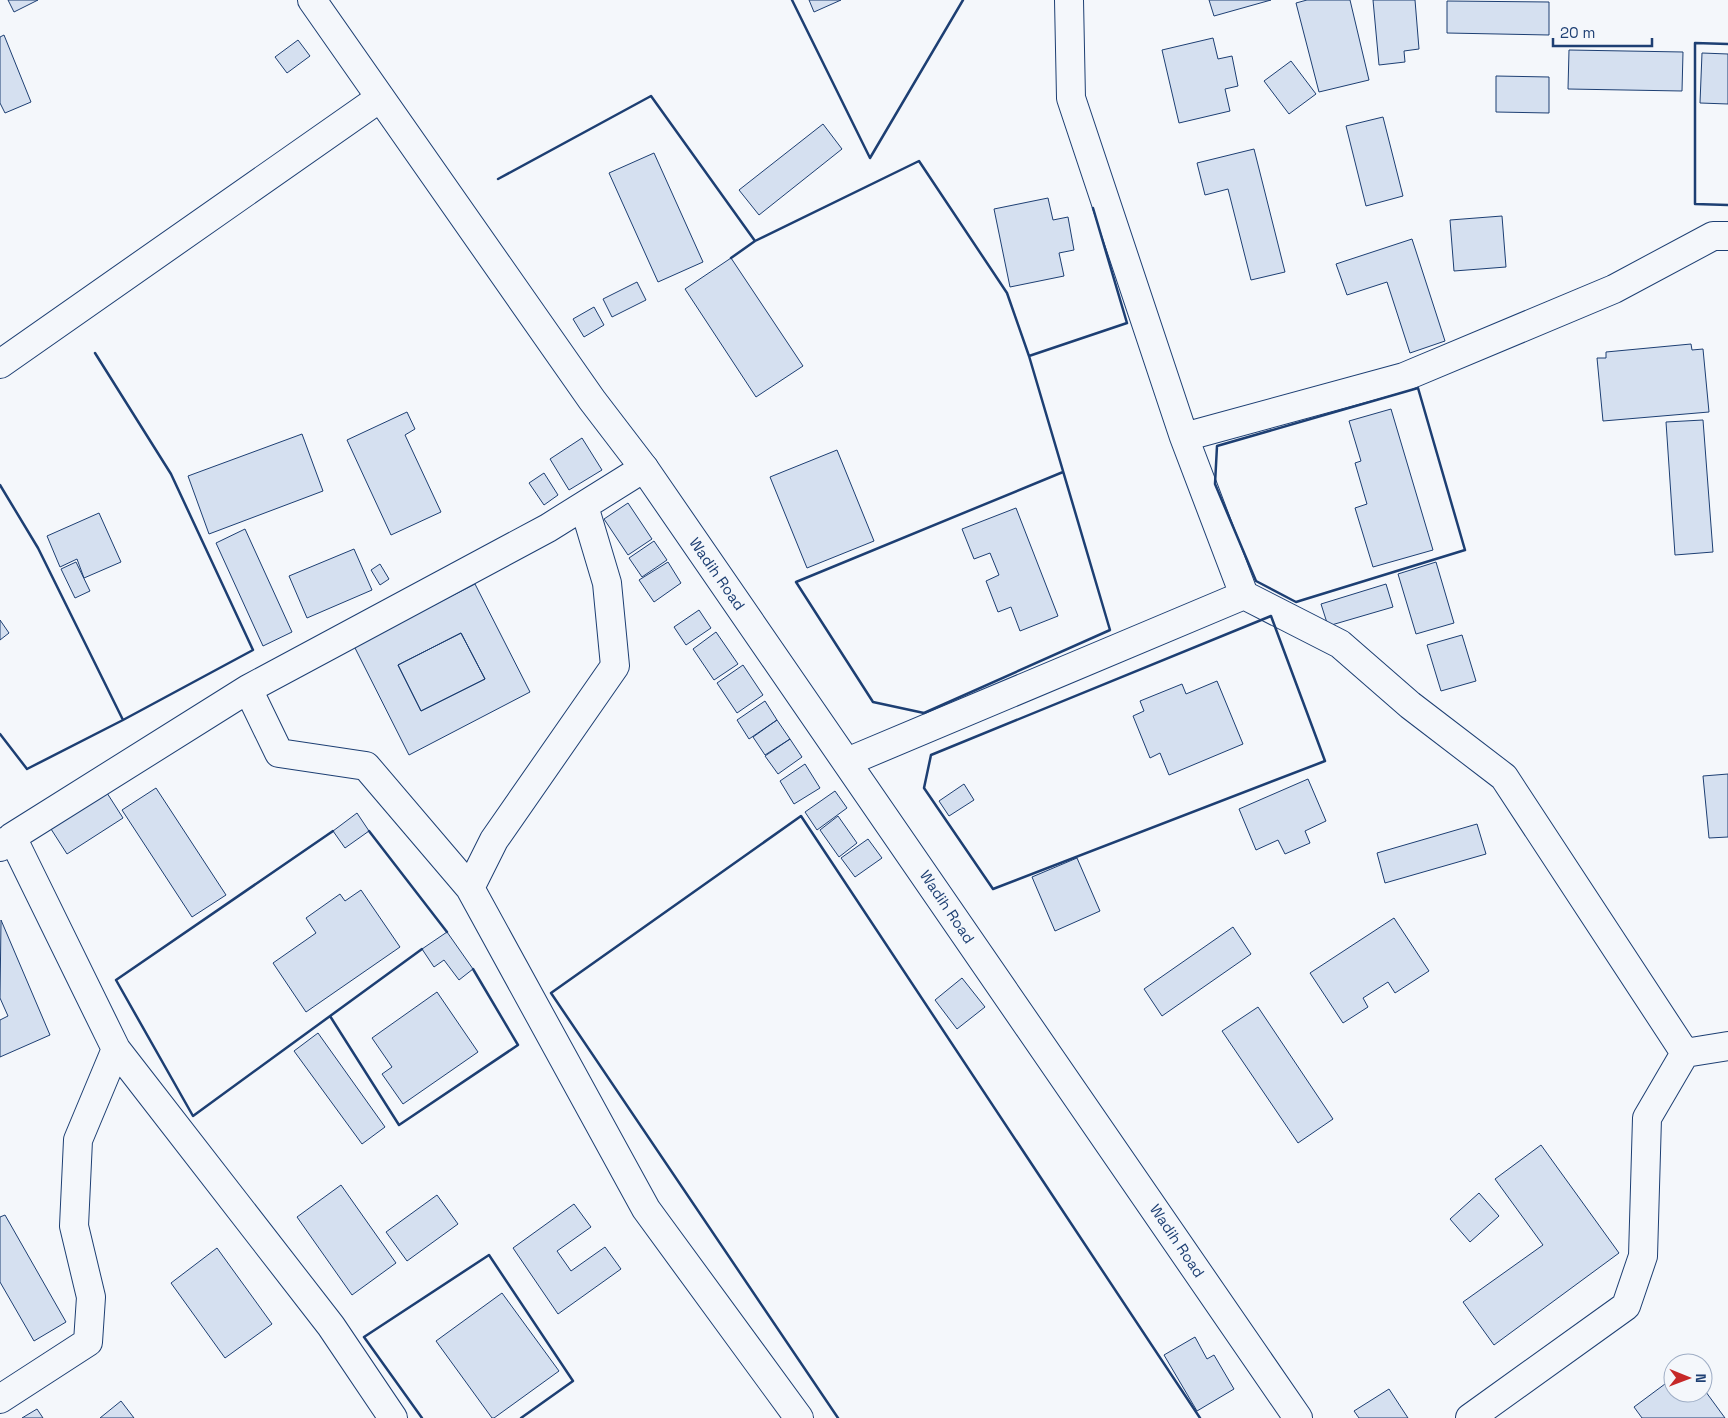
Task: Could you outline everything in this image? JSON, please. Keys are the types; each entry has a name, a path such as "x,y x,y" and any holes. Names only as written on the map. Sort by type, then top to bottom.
{"street":[{"name":"Wadih Road","path":"312,0 592,400 644,468 1298,1418"},
{"path":"1069,0 1071,98 1184,437 1244,595 1340,644 1410,706 1504,777 1685,1053"},
{"path":"0,364 380,98"},
{"path":"1184,437 1404,377 1614,289 1713,236 1728,236"},
{"path":"393,1418 331,1326 116,1049 6,842 248,690 548,528 644,468"},
{"path":"470,888 494,840 615,666 608,583 584,506"},
{"path":"847,762 1244,595"},
{"path":"248,690 279,752 366,766 470,888 646,1209 800,1418"},
{"path":"1685,1053 1728,1046"},
{"path":"0,1399 88,1342 91,1297 74,1226 78,1140 116,1049"},
{"path":"1470,1418 1626,1306 1642,1256 1647,1118 1685,1053"}],"building":[{"path":"8,0 38,0 14,12"},
{"path":"809,0 841,0 814,12"},
{"path":"1209,0 1271,0 1214,16"},
{"path":"1307,0 1350,0 1369,80 1319,92 1296,3"},
{"path":"1373,0 1415,0 1419,49 1404,51 1405,62 1379,65"},
{"path":"1447,1 1549,2 1549,35 1447,33"},
{"path":"4,35 31,102 5,113 0,103 0,37"},
{"path":"1213,38 1218,59 1232,56 1238,86 1225,89 1230,111 1179,123 1162,50"},
{"path":"298,40 310,56 287,73 275,57"},
{"path":"1569,50 1683,52 1682,91 1568,89"},
{"path":"1702,53 1728,54 1728,104 1700,103"},
{"path":"1291,61 1316,94 1289,114 1264,81"},
{"path":"1496,76 1549,77 1549,113 1496,112"},
{"path":"1383,117 1403,196 1366,206 1346,126"},
{"path":"823,124 842,149 759,215 739,190"},
{"path":"1254,149 1285,272 1251,280 1228,189 1205,195 1197,163"},
{"path":"654,153 703,262 658,282 609,173"},
{"path":"1048,198 1053,220 1068,217 1074,250 1059,253 1064,276 1010,287 994,209"},
{"path":"1502,216 1506,267 1454,271 1450,220"},
{"path":"1412,239 1445,341 1410,353 1387,282 1347,295 1336,264"},
{"path":"731,258 803,366 756,397 685,289"},
{"path":"637,282 646,300 612,317 603,299"},
{"path":"594,307 604,325 584,337 573,319"},
{"path":"1691,344 1692,350 1703,349 1709,412 1603,421 1597,358 1606,358 1606,352"},
{"path":"1391,409 1433,550 1373,567 1355,508 1367,504 1355,463 1361,461 1349,421"},
{"path":"407,412 415,429 405,435 441,512 391,535 347,440"},
{"path":"1703,420 1713,552 1675,555 1666,422"},
{"path":"302,434 323,491 209,534 188,476"},
{"path":"582,438 602,470 569,490 550,459"},
{"path":"837,450 874,541 807,568 770,477"},
{"path":"544,473 558,495 544,505 529,483"},
{"path":"628,503 652,539 628,555 604,519"},
{"path":"1016,508 1058,616 1020,631 1011,607 998,612 986,581 999,575 990,553 974,559 962,529"},
{"path":"99,513 121,562 84,578 77,559 60,567 47,536"},
{"path":"245,529 292,632 263,646 216,543"},
{"path":"654,541 667,560 642,577 629,558"},
{"path":"354,549 372,590 307,618 289,576"},
{"path":"76,562 90,591 75,598 61,569"},
{"path":"668,562 681,583 654,602 639,580"},
{"path":"1436,562 1454,623 1416,634 1398,574"},
{"path":"380,564 389,579 380,585 371,570"},
{"path":"475,584 530,692 409,755 354,646","holes":["461,633 485,679 421,711 398,665"]},
{"path":"1386,584 1393,607 1328,626 1321,604"},
{"path":"699,610 711,628 686,645 674,627"},
{"path":"0,620 9,633 0,640"},
{"path":"716,632 738,664 714,680 693,649"},
{"path":"461,633 485,679 421,711 398,665"},
{"path":"1462,635 1476,681 1441,691 1427,645"},
{"path":"743,665 763,695 737,713 717,683"},
{"path":"1217,681 1243,744 1169,775 1160,753 1150,758 1133,716 1144,711 1140,701 1182,684 1186,694"},
{"path":"765,701 777,720 749,739 737,720"},
{"path":"777,720 790,739 765,755 753,737"},
{"path":"790,739 802,757 778,774 765,756"},
{"path":"805,764 820,788 794,804 780,781"},
{"path":"1728,774 1728,837 1709,838 1703,776"},
{"path":"1308,779 1326,821 1305,831 1310,843 1285,854 1278,840 1256,850 1239,809"},
{"path":"964,784 974,800 949,816 939,801"},
{"path":"156,788 226,895 192,917 122,810"},
{"path":"835,791 847,808 817,830 805,812"},
{"path":"107,793 123,818 67,854 51,829"},
{"path":"357,813 369,831 345,848 333,831"},
{"path":"838,816 857,843 839,857 820,830"},
{"path":"1477,824 1486,854 1385,883 1377,853"},
{"path":"868,839 882,858 855,877 841,858"},
{"path":"1077,858 1100,911 1055,931 1032,877"},
{"path":"361,890 400,947 306,1012 273,963 316,933 306,918 340,894 345,901"},
{"path":"1394,918 1429,971 1395,993 1388,982 1363,998 1368,1007 1343,1023 1310,973"},
{"path":"1,920 50,1035 0,1057 0,1020 8,1016 0,998"},
{"path":"1233,927 1251,954 1162,1016 1144,989"},
{"path":"447,932 473,969 459,980 444,960 434,967 422,949"},
{"path":"962,978 985,1007 957,1029 935,1000"},
{"path":"437,992 478,1052 403,1104 382,1074 392,1067 372,1038"},
{"path":"1258,1007 1333,1119 1298,1143 1222,1031"},
{"path":"318,1033 385,1127 362,1144 294,1051"},
{"path":"1541,1145 1619,1253 1494,1345 1463,1302 1543,1245 1495,1179"},
{"path":"341,1185 396,1263 352,1295 297,1217"},
{"path":"1479,1193 1499,1216 1470,1242 1450,1219"},
{"path":"437,1195 458,1224 407,1261 386,1232"},
{"path":"574,1204 591,1227 557,1251 571,1271 605,1247 621,1269 558,1314 513,1248"},
{"path":"5,1215 66,1322 34,1341 0,1282 0,1217"},
{"path":"217,1248 272,1324 225,1358 171,1283"},
{"path":"502,1293 559,1371 492,1418 436,1341"},
{"path":"1195,1337 1207,1359 1214,1355 1234,1389 1197,1411 1164,1355"},
{"path":"1663,1385 1663,1403 1713,1402 1725,1418 1642,1418 1634,1407"},
{"path":"1389,1389 1408,1418 1359,1418 1354,1411"},
{"path":"121,1401 134,1418 100,1418"},
{"path":"37,1409 43,1418 22,1418"}],"wall":[{"path":"792,0 870,158"},
{"path":"870,158 963,0"},
{"path":"1728,44 1695,43 1695,204 1728,205"},
{"path":"498,179 651,96 755,241"},
{"path":"731,258 755,241 919,161 1007,293 1029,356 1127,323 1093,208"},
{"path":"95,353 171,474 253,650 123,720"},
{"path":"1029,356 1110,630 924,713 873,702 796,582 1063,472"},
{"path":"1418,388 1465,550 1296,602 1256,581 1215,484 1217,446 1418,388"},
{"path":"0,485 38,548 123,720 27,769 0,734"},
{"path":"1271,616 1325,761 993,889 924,788 931,755 1271,616"},
{"path":"838,1418 551,993 801,816 1200,1418"},
{"path":"333,831 116,980 193,1116 422,949"},
{"path":"369,831 447,932"},
{"path":"330,1016 399,1125 518,1045 473,969"},
{"path":"422,1418 364,1337 489,1255 573,1381 521,1418"}]}
